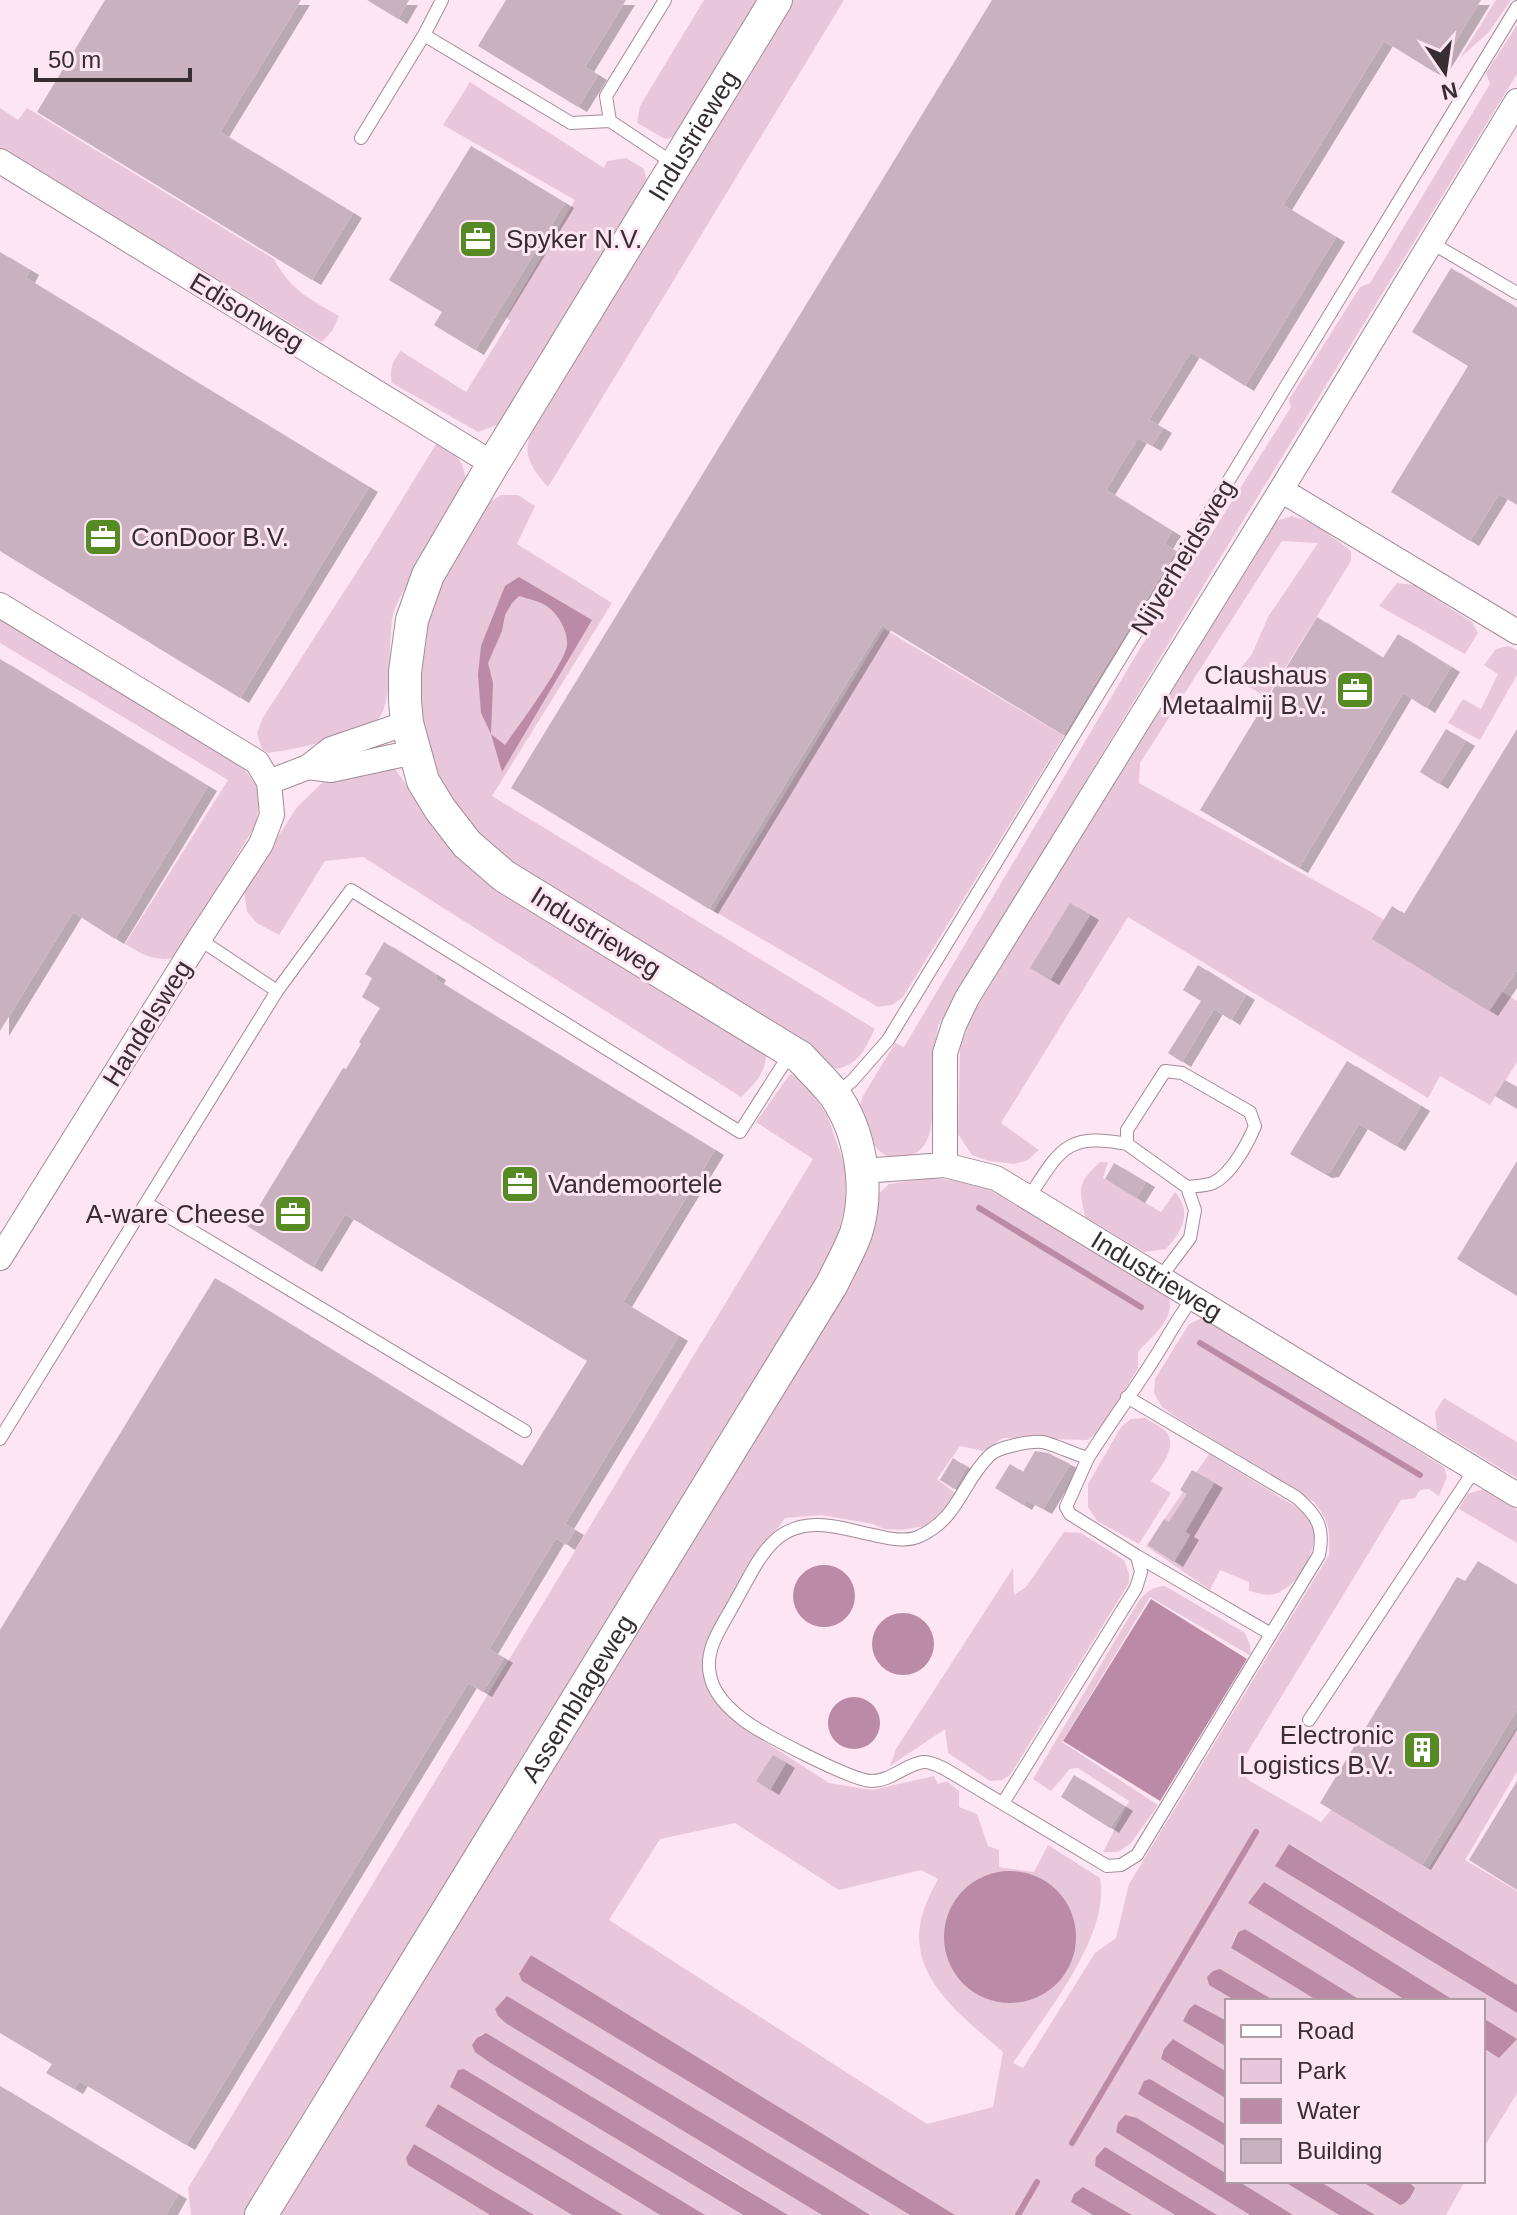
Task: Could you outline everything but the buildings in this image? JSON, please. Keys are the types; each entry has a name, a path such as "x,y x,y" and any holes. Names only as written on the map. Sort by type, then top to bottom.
{"street":[{"name":"Industrieweg","path":"776,0 428,575 412,620 405,672 410,737 423,781 467,844 504,876 800,1057 835,1095 854,1134 862,1171 945,1165 996,1178 1517,1495"},
{"name":"Nijverheidsweg","path":"945,1165 945,1053 960,1011 1517,101"},
{"name":"Edisonweg","path":"0,161 493,464"},
{"path":"1281,490 1517,632"},
{"path":"0,605 257,762 269,782 308,767 331,770 410,737"},
{"name":"Handelsweg","path":"0,1258 261,844 272,815 269,782"},
{"name":"Assemblageweg","path":"261,2215 832,1284 856,1232 862,1171"}],"lane":[{"path":"361,138 442,0"},
{"path":"610,121 606,96 665,0"},
{"name":"Nijverheidsweg","path":"835,1095 852,1081 888,1040 1517,7"},
{"path":"424,35 571,123 610,121 676,165"},
{"path":"1430,242 1517,293"},
{"path":"0,1439 277,991 351,890 740,1132 791,1052"},
{"path":"199,939 277,991"},
{"path":"1127,1144 1127,1130 1165,1071 1182,1073 1250,1112 1255,1126 1225,1174 1212,1184 1187,1187"},
{"path":"1029,1197 1056,1156 1078,1142 1102,1139 1127,1144 1187,1187 1195,1210 1190,1238 1160,1278"},
{"path":"146,1203 525,1431"},
{"path":"1193,1298 1088,1458 1066,1507 1070,1514 1137,1556 1271,1634"},
{"path":"1088,1458 1044,1442 1019,1444 992,1452 948,1517 918,1538 889,1539 818,1525 786,1530 767,1547 710,1646 709,1673 715,1691 741,1719 856,1779 873,1781 887,1778 925,1761 945,1769 1107,1866 1121,1865 1137,1855 1319,1555 1322,1539 1312,1510 1296,1497 1127,1397"},
{"path":"1309,1720 1475,1469"},
{"path":"1003,1803 1136,1588 1141,1572 1137,1556"}],"green space":[{"path":"704,0 763,0 677,136 665,139 637,123 640,106"},
{"path":"790,0 844,0 548,487 529,459 528,443 538,411"},
{"path":"1496,0 1511,0 1489,32 1460,58"},
{"path":"1517,25 1517,74 938,1026 932,1075 931,1129 922,1148 913,1155 891,1158 878,1149 868,1135 858,1111 863,1096 895,1043 904,1047 1196,554 1291,407 1289,400 1360,287 1370,283 1490,84 1486,73"},
{"path":"470,82 604,168 607,161 626,158 644,169 648,186 502,423 478,432 392,383 393,362 401,351 466,392 510,321 506,317 575,200 443,125"},
{"path":"0,108 18,120 27,108 274,259 295,287 339,316 332,331 322,342 0,148"},
{"path":"438,441 457,457 466,480 395,608 384,710 371,725 359,731 268,753 262,749 257,734 262,719"},
{"path":"501,495 518,495 535,506 517,544 612,603 492,796 875,1029 861,1054 852,1063 837,1069 825,1063 524,876 457,814 436,772 419,707 419,651 431,599 485,505"},
{"path":"1292,516 1314,523 1351,551 1351,561 1267,697 1233,678 1252,654 1268,617 1318,543 1282,541 1140,763 1139,783 1366,909 1517,1001 1517,1062 1490,1105 1440,1076 1428,1098 1128,917 1001,1123 1039,1150 1028,1160 1014,1164 972,1155 958,1134 960,1048 971,1017 1273,522"},
{"path":"1397,583 1414,585 1472,622 1478,633 1465,654 1379,606"},
{"path":"0,618 236,762 255,783 259,805 255,826 176,957 156,958 125,944 228,780 0,643"},
{"path":"884,629 1064,736 903,997 892,1005 878,1007 714,911"},
{"path":"1509,646 1517,650 1517,675 1480,740 1448,723 1463,699 1481,709 1498,674 1484,665 1496,649"},
{"path":"375,766 395,769 459,856 727,1026 766,1056 764,1068 754,1084 741,1097 363,857 325,861 279,935 257,923 247,912 244,890 297,807 325,780"},
{"path":"790,1074 803,1081 827,1115 846,1169 845,1207 836,1241 785,1335 245,2215 191,2215 188,2188 813,1159 756,1122"},
{"path":"1100,1162 1108,1162 1103,1178 1161,1212 1175,1192 1183,1207 1183,1222 1166,1249 1144,1252 1085,1217 1082,1186"},
{"path":"930,1178 963,1181 987,1188 1168,1297 1169,1312 1161,1327 1138,1352 1138,1368 1101,1429 1088,1440 1003,1438 983,1451 960,1446 937,1479 955,1493 925,1526 901,1530 821,1515 785,1518 763,1548 707,1648 716,1702 750,1732 829,1783 872,1790 934,1776 938,1784 947,1781 959,1791 959,1807 977,1814 988,1846 999,1850 999,1867 1034,1872 1048,1845 1100,1878 1101,1901 1085,1950 1057,1999 1013,2063 1023,2068 1095,1953 1116,1938 1129,1884 1329,1555 1328,1527 1314,1502 1176,1417 1162,1407 1154,1393 1155,1379 1189,1324 1202,1318 1217,1324 1444,1467 1447,1477 1439,1496 1429,1489 1420,1490 1415,1498 1401,1500 1241,1763 1240,1771 1250,1781 1321,1822 1332,1809 1429,1868 1517,1727 1517,1772 1465,1860 1517,1891 1517,1985 1290,1844 1275,1866 1517,2013 1517,2093 1485,2146 1485,2049 1499,2058 1516,2039 1485,2019 1485,1999 1452,1999 1264,1882 1249,1903 1404,1999 1359,1999 1245,1929 1237,1932 1231,1948 1315,1999 1272,1999 1220,1969 1209,1985 1233,1999 1225,1999 1225,2020 1195,2004 1184,2021 1225,2046 1225,2071 1173,2039 1161,2059 1225,2098 1225,2124 1150,2079 1139,2094 1225,2146 1225,2173 1137,2118 1116,2131 1250,2215 1217,2215 1105,2147 1095,2166 1175,2215 1132,2215 1083,2187 1072,2202 1093,2215 955,2215 531,1955 522,1981 910,2215 870,2215 507,1996 495,2009 822,2215 788,2215 482,2034 472,2045 492,2064 743,2215 705,2215 464,2069 450,2087 660,2215 623,2215 438,2104 425,2126 572,2215 534,2215 414,2144 408,2165 490,2215 275,2215 875,1197 889,1184","holes":["735,1823 839,1890 921,1870 938,1879 921,1920 919,1941 931,1979 957,2011 1003,2052 993,2107 927,2124 609,1920 660,1839"]},
{"path":"1444,1398 1517,1442 1517,1478 1437,1430 1435,1412"},
{"path":"1145,1418 1163,1429 1170,1439 1169,1452 1151,1481 1171,1493 1139,1544 1097,1521 1088,1507 1088,1484 1121,1427 1131,1419"},
{"path":"1209,1454 1306,1513 1309,1519 1314,1537 1310,1555 1294,1582 1278,1593 1267,1595 1249,1591 1249,1582 1220,1570 1210,1590 1146,1546"},
{"path":"1484,1489 1517,1510 1517,1543 1459,1509 1467,1494"},
{"path":"1064,1532 1081,1533 1124,1560 1129,1583 1010,1775 1002,1780 990,1781 948,1753 945,1729 890,1766 896,1749 1013,1568 1014,1595 1026,1587"},
{"path":"1165,1586 1245,1633 1251,1656 1150,1597 1062,1742 1158,1805 1131,1843 1118,1852 1103,1852 1129,1801 1078,1768 1070,1769 1051,1791 1033,1779 1138,1602 1150,1591"},
{"path":"1241,2183 1286,2183 1339,2215 1293,2215"},
{"path":"1322,2183 1364,2183 1400,2205 1412,2196 1414,2188 1410,2183 1464,2183 1446,2215 1375,2215"}],"water":[{"path":"519,577 592,620 502,772 481,713 478,675 481,646 505,586","holes":["519,596 545,605 562,624 567,645 550,680 505,745 491,734 493,683 488,663 512,603"]},
{"path":"824,1565 836,1567 846,1574 853,1584 853,1608 846,1618 836,1625 824,1627 812,1625 802,1618 795,1608 793,1596 795,1584 802,1574 812,1567"},
{"path":"1151,1599 1247,1659 1160,1801 1063,1741"},
{"path":"903,1613 925,1622 934,1644 925,1666 903,1675 881,1666 872,1644 881,1622"},
{"path":"854,1697 873,1704 880,1723 873,1742 854,1749 835,1742 828,1723 835,1704"},
{"path":"1289,1844 1517,1985 1517,2013 1275,1866"},
{"path":"1010,1871 1035,1876 1056,1891 1071,1912 1076,1937 1071,1962 1056,1983 1035,1998 1010,2003 985,1998 964,1983 949,1962 944,1937 949,1912 964,1891 985,1876"},
{"path":"1264,1882 1452,1999 1404,1999 1248,1903"},
{"path":"1245,1929 1359,1999 1315,1999 1231,1948 1238,1932"},
{"path":"531,1955 955,2215 910,2215 522,1981 519,1974"},
{"path":"1220,1969 1272,1999 1233,1999 1209,1985 1207,1977"},
{"path":"507,1996 870,2215 822,2215 507,2024 495,2009"},
{"path":"1195,2004 1225,2020 1225,2046 1183,2021"},
{"path":"1485,2019 1517,2039 1499,2058 1485,2049"},
{"path":"486,2033 788,2215 743,2215 492,2064 475,2052 472,2045"},
{"path":"1173,2039 1225,2071 1225,2098 1161,2059 1164,2049"},
{"path":"464,2069 705,2215 660,2215 450,2087 458,2070"},
{"path":"1150,2079 1225,2124 1225,2146 1138,2094 1144,2081"},
{"path":"438,2104 623,2215 572,2215 425,2126"},
{"path":"1125,2115 1137,2118 1225,2173 1225,2183 1241,2183 1293,2215 1250,2215 1116,2132 1118,2123"},
{"path":"414,2144 534,2215 490,2215 408,2165 406,2158"},
{"path":"1105,2147 1217,2215 1175,2215 1095,2166 1096,2157"},
{"path":"1286,2183 1322,2183 1375,2215 1339,2215"},
{"path":"1364,2183 1410,2183 1415,2188 1407,2201 1400,2205"},
{"path":"1083,2187 1132,2215 1093,2215 1071,2202 1074,2194"}],"waterway":[{"path":"979,1208 1141,1307"},
{"path":"1200,1343 1420,1475"},
{"path":"1072,2143 1256,1832"},
{"path":"1018,2215 1037,2182"}],"place":[{"name":"Spyker N.V.","path":"478,239"},
{"name":"ConDoor B.V.","path":"103,537"},
{"name":"Claushaus Metaalmij B.V.","path":"1355,690"},
{"name":"Vandemoortele","path":"520,1184"},
{"name":"A-ware Cheese","path":"293,1214"},
{"name":"Electronic Logistics B.V.","path":"1422,1750"}]}
